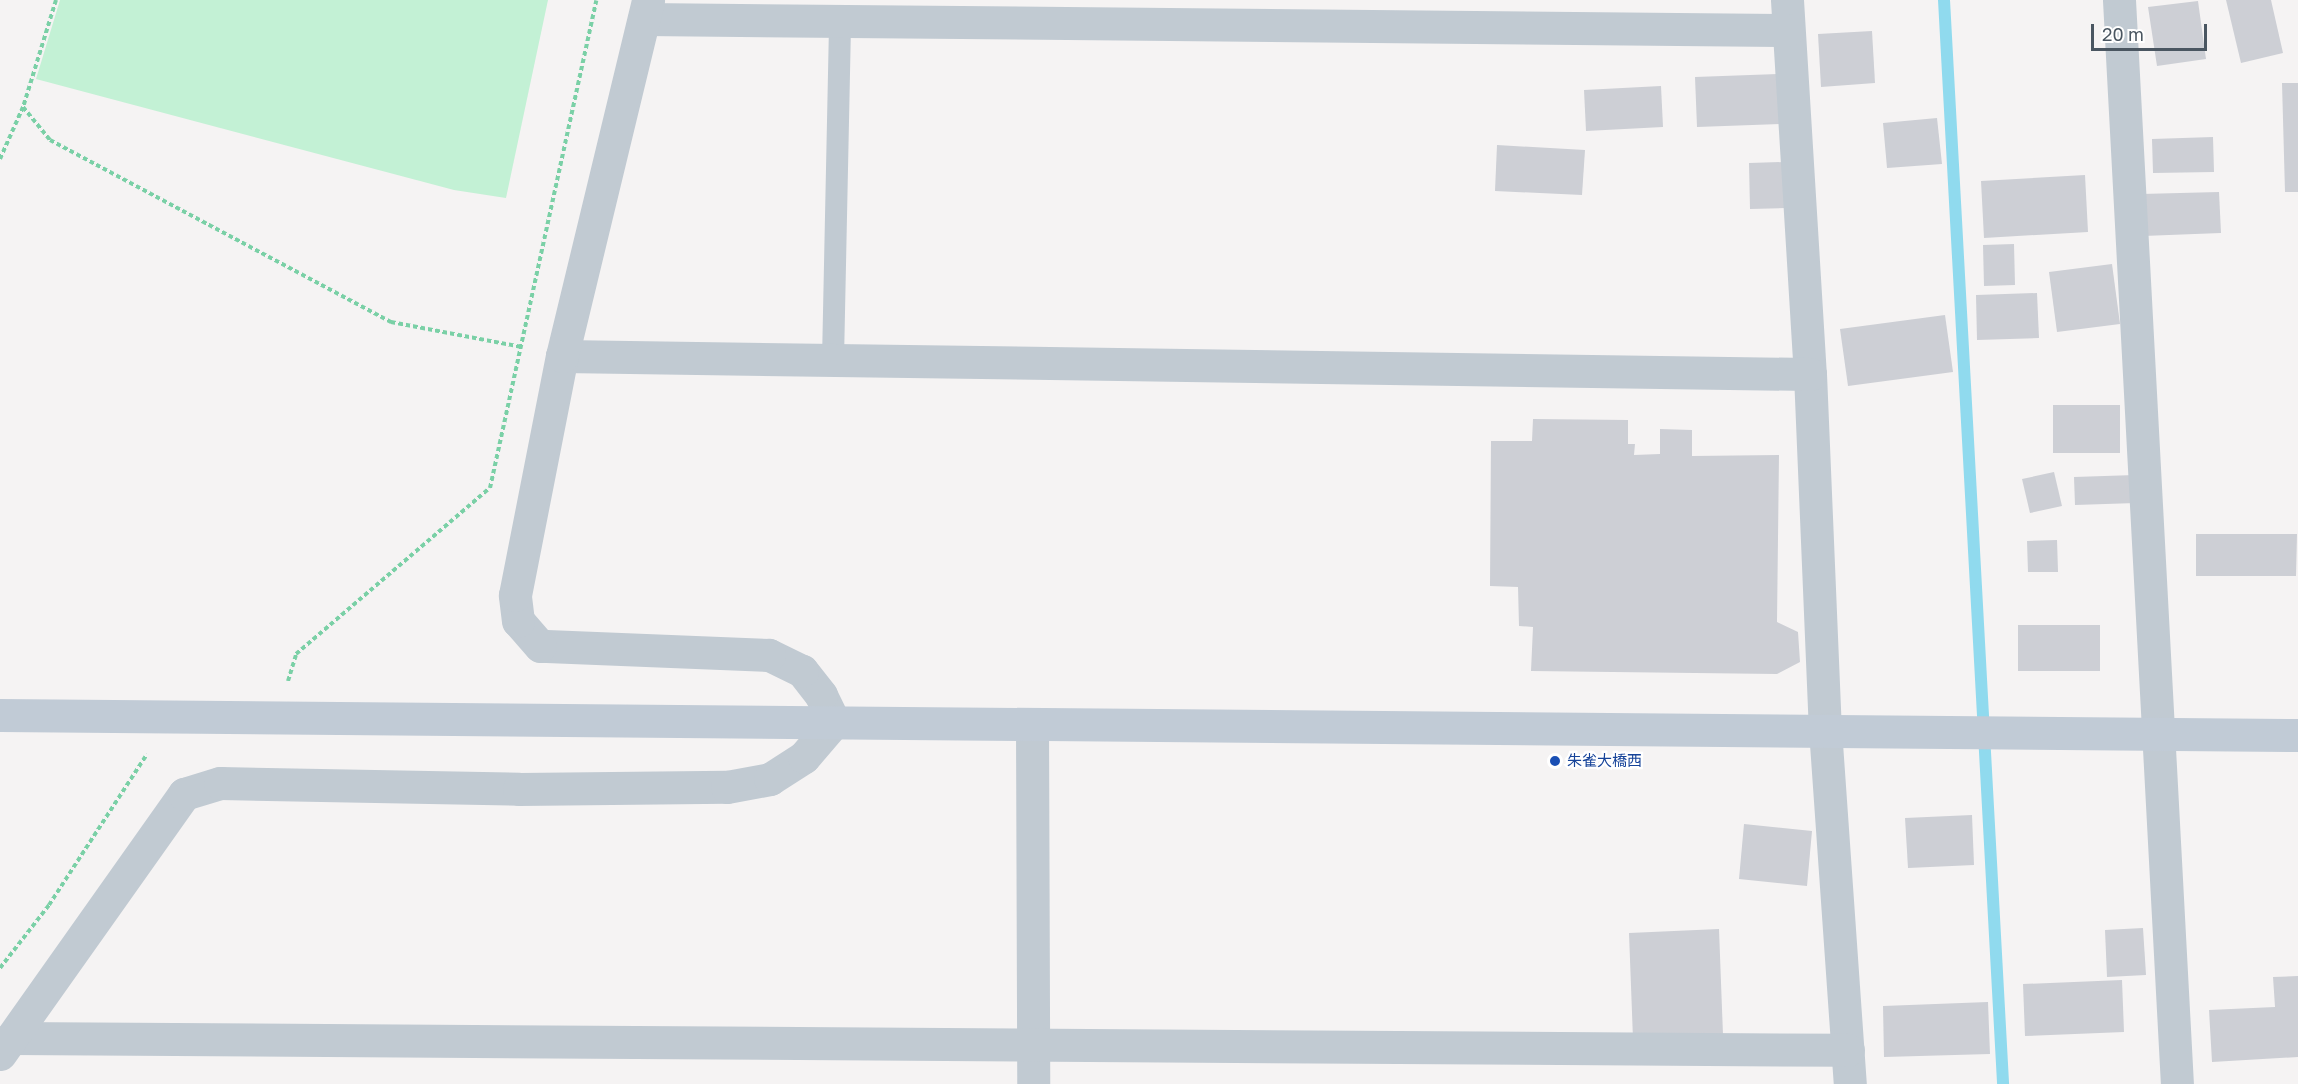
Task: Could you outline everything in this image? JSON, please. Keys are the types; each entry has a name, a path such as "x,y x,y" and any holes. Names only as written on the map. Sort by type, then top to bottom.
{"street":[{"path":"2119,0 2177,1084"},
{"path":"834,722 822,695 802,671 769,654 540,646 518,621 515,595 562,356 646,10 840,21 1787,15 1810,374 1825,729 1850,1084"},
{"path":"562,356 1810,374"},
{"path":"0,715 161,718 239,715 2298,735"},
{"path":"6,1046 184,794 220,783 519,789 727,787 770,779 804,757 834,722"},
{"path":"1032,724 1033,1084"},
{"path":"6,1046 1033,1046 1848,1050"}],"lane":[{"path":"833,360 840,21"}],"path":[{"path":"0,159 23,107 56,0"},
{"path":"286,687 296,654 490,488 596,0"},
{"path":"23,107 50,140 391,322 562,356"},
{"path":"0,968 49,905 148,752"}],"green space":[{"path":"60,0 548,0 506,198 454,190 36,79"}],"building":[{"path":"2226,0 2271,0 2283,53 2241,63"},
{"path":"2198,1 2206,59 2157,66 2148,7"},
{"path":"1872,31 1875,83 1821,87 1818,34"},
{"path":"1778,74 1780,124 1697,127 1695,77"},
{"path":"2282,83 2298,83 2298,192 2285,192"},
{"path":"1661,86 1663,127 1586,131 1584,90"},
{"path":"1937,118 1942,164 1887,168 1883,123"},
{"path":"2213,137 2214,172 2153,173 2152,139"},
{"path":"1497,145 1585,150 1582,195 1495,191"},
{"path":"1784,162 1785,208 1750,209 1749,163"},
{"path":"2085,175 2088,232 1984,238 1981,181"},
{"path":"2219,192 2221,233 2143,236 2141,194"},
{"path":"2014,244 2015,285 1984,286 1983,245"},
{"path":"2112,264 2120,324 2057,332 2049,272"},
{"path":"2037,293 2039,338 1977,340 1976,295"},
{"path":"1945,315 1953,372 1848,386 1840,329"},
{"path":"2053,405 2120,405 2120,453 2053,453"},
{"path":"1533,419 1628,420 1628,444 1635,444 1634,455 1660,454 1660,429 1692,430 1692,456 1779,455 1777,622 1798,632 1800,662 1777,674 1531,671 1533,627 1519,626 1518,587 1490,586 1491,441 1532,441"},
{"path":"2054,472 2062,506 2030,513 2022,479"},
{"path":"2135,475 2136,503 2075,505 2074,477"},
{"path":"2196,534 2297,534 2296,576 2196,576"},
{"path":"2057,540 2058,572 2028,572 2027,541"},
{"path":"2018,625 2100,625 2100,671 2018,671"},
{"path":"1972,815 1974,865 1908,868 1905,818"},
{"path":"1744,824 1812,831 1807,886 1739,879"},
{"path":"2143,928 2146,975 2107,977 2105,930"},
{"path":"1719,929 1723,1035 1633,1039 1629,933"},
{"path":"2298,976 2298,1057 2212,1062 2209,1010 2275,1007 2273,977"},
{"path":"2122,980 2124,1032 2025,1036 2023,984"},
{"path":"1988,1002 1990,1054 1884,1057 1883,1006"}],"waterway":[{"path":"1944,0 2003,1084"}],"place":[{"name":"朱雀大橋西","path":"1555,761"}]}
